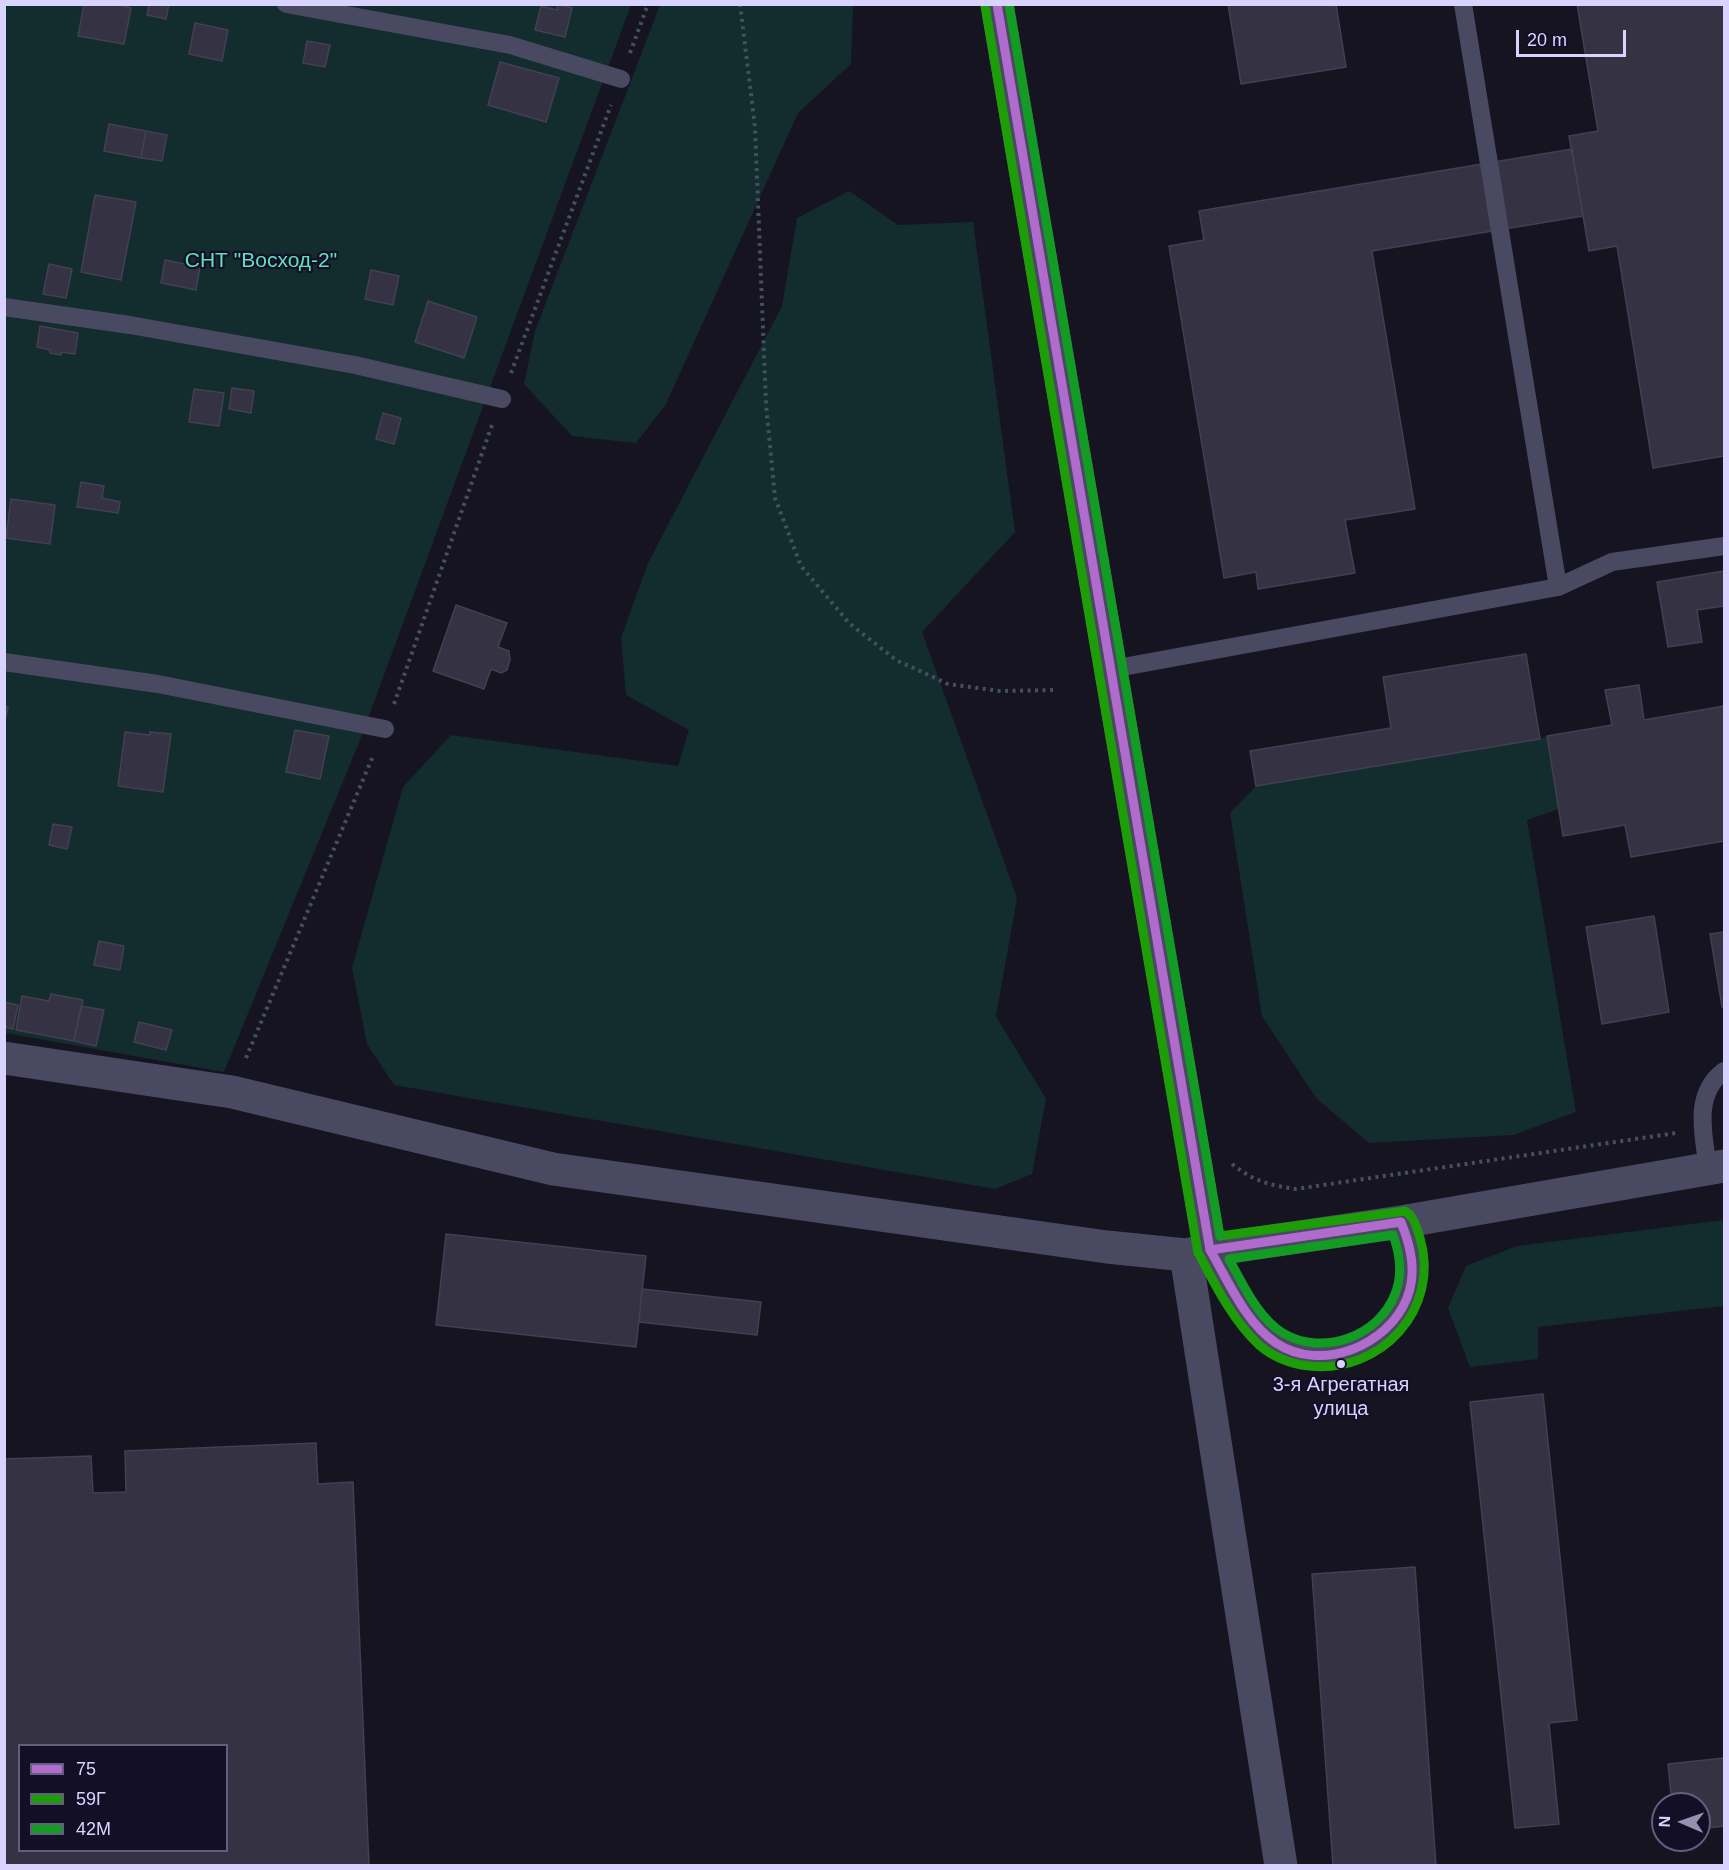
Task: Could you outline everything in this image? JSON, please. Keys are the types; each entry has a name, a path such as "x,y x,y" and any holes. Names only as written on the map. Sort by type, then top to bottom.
{"street":[{"path":"996,4 1112,669 1198,1253 1281,1866"},
{"path":"4,1058 231,1092 553,1169 1107,1247 1198,1253 1401,1222 1716,1168"}],"lane":[{"path":"286,4 510,45 621,79"},
{"path":"1463,4 1558,587"},
{"path":"4,307 130,325 355,365 502,399"},
{"path":"1112,669 1558,587 1612,562 1725,546"},
{"path":"4,662 158,684 385,729"},
{"path":"1716,1168 1701,1119 1703,1102 1710,1088 1725,1071"},
{"path":"1198,1253 1256,1326 1279,1345 1307,1355 1336,1355 1365,1346 1388,1328 1404,1304 1412,1276 1411,1246 1401,1222"}],"path":[{"path":"231,1092 385,729 502,399 648,4"},
{"path":"740,4 755,127 766,404 775,498 801,566 849,624 896,660 948,684 1000,691 1057,690"},
{"path":"1230,1162 1248,1176 1272,1186 1296,1189 1703,1129"}],"green space":[{"name":"СНТ \"Восход-2\"","path":"4,5 631,5 360,740 224,1072 5,1033"},
{"path":"660,5 853,5 851,64 798,113 666,404 636,443 572,436 524,384 535,331"},
{"path":"849,191 898,225 973,222 1015,532 922,632 1017,898 996,1016 1046,1099 1032,1174 995,1189 394,1085 367,1044 352,968 403,787 451,735 678,766 689,730 626,695 621,638 648,563 782,306 797,218"},
{"path":"1547,736 1559,809 1527,820 1576,1112 1513,1135 1369,1143 1316,1098 1262,1016 1230,813 1256,786"},
{"path":"1724,1220 1724,1306 1538,1327 1538,1359 1470,1367 1448,1308 1466,1266 1517,1246"}],"building":[{"path":"84,4 116,4 131,8 124,44 78,36"},
{"path":"149,4 169,4 166,19 147,15"},
{"path":"558,4 572,8 565,37 535,30 541,6 557,10"},
{"path":"1228,4 1336,4 1346,67 1241,84"},
{"path":"1577,4 1724,4 1724,456 1653,468 1617,246 1589,251 1569,136 1598,131"},
{"path":"195,23 228,30 222,61 189,54"},
{"path":"307,41 330,45 325,67 303,63"},
{"path":"500,62 559,78 546,122 488,105"},
{"path":"109,124 146,131 141,158 104,151"},
{"path":"146,131 167,135 162,161 141,158"},
{"path":"1572,149 1583,216 1372,251 1415,509 1345,520 1355,573 1258,589 1256,572 1224,578 1169,246 1204,240 1199,211"},
{"path":"95,195 136,202 121,280 81,272"},
{"path":"165,260 200,267 196,290 161,283"},
{"path":"49,264 72,269 66,298 43,294"},
{"path":"371,270 399,276 393,305 365,299"},
{"path":"428,301 477,317 464,358 415,342"},
{"path":"40,326 78,333 75,354 50,353 50,350 37,347"},
{"path":"232,388 254,391 251,413 229,409"},
{"path":"194,389 224,393 219,426 189,422"},
{"path":"383,413 401,418 394,444 376,439"},
{"path":"81,482 104,486 102,498 120,502 118,513 77,507"},
{"path":"11,499 55,505 50,544 6,538"},
{"path":"1724,571 1724,606 1697,610 1702,642 1668,647 1657,582"},
{"path":"456,605 507,623 498,647 509,651 510,660 507,670 501,673 491,669 484,689 433,671"},
{"path":"1526,654 1540,739 1256,786 1250,751 1391,728 1383,677"},
{"path":"1639,685 1644,720 1724,706 1724,841 1631,857 1625,825 1563,836 1547,736 1612,725 1605,690"},
{"path":"4,706 8,707 4,725"},
{"path":"295,730 329,736 320,779 286,772"},
{"path":"125,732 150,735 150,732 171,734 163,792 118,786"},
{"path":"53,824 72,827 67,849 49,845"},
{"path":"1654,916 1669,1012 1602,1024 1586,927"},
{"path":"1724,932 1724,1006 1722,1007 1710,934"},
{"path":"99,941 124,946 120,970 94,965"},
{"path":"51,994 83,1000 74,1041 16,1030 22,996 49,1001"},
{"path":"4,1002 18,1005 13,1029 4,1027"},
{"path":"81,1006 104,1010 96,1046 74,1041"},
{"path":"139,1022 172,1030 166,1050 134,1042"},
{"path":"446,1234 646,1256 636,1347 436,1325"},
{"path":"642,1289 761,1302 757,1335 639,1322"},
{"path":"1543,1394 1577,1720 1549,1723 1559,1824 1515,1828 1470,1402"},
{"path":"316,1443 318,1484 353,1482 369,1866 4,1866 4,1459 91,1456 93,1493 126,1492 125,1451"},
{"path":"1415,1567 1436,1866 1333,1866 1312,1574"},
{"path":"1724,1758 1724,1826 1711,1828 1711,1792 1671,1792 1668,1764"}],"transit line":[{"name":"75","path":"997,4 1210,1250"},
{"name":"42M","path":"1009,4 1220,1236"},
{"name":"59Г","path":"985,6 1198,1253"},
{"name":"59Г","path":"1199,1254 1225,1302 1259,1345 1289,1362 1302,1365 1335,1366 1360,1359 1381,1348 1399,1332 1413,1312 1422,1289 1424,1264 1420,1238 1413,1219 1405,1211 1220,1236"},
{"name":"75","path":"1401,1222 1412,1260 1412,1279 1407,1298 1398,1315 1385,1330 1351,1350 1332,1355 1294,1352 1276,1343 1265,1334 1238,1301 1210,1250 1401,1222"},
{"name":"42M","path":"1393,1235 1399,1257 1400,1272 1395,1294 1387,1309 1363,1331 1332,1342 1315,1343 1299,1340 1274,1327 1252,1300 1229,1259 1393,1235"}],"place":[{"name":"3-я Агрегатная улица","path":"1341,1364"}]}
